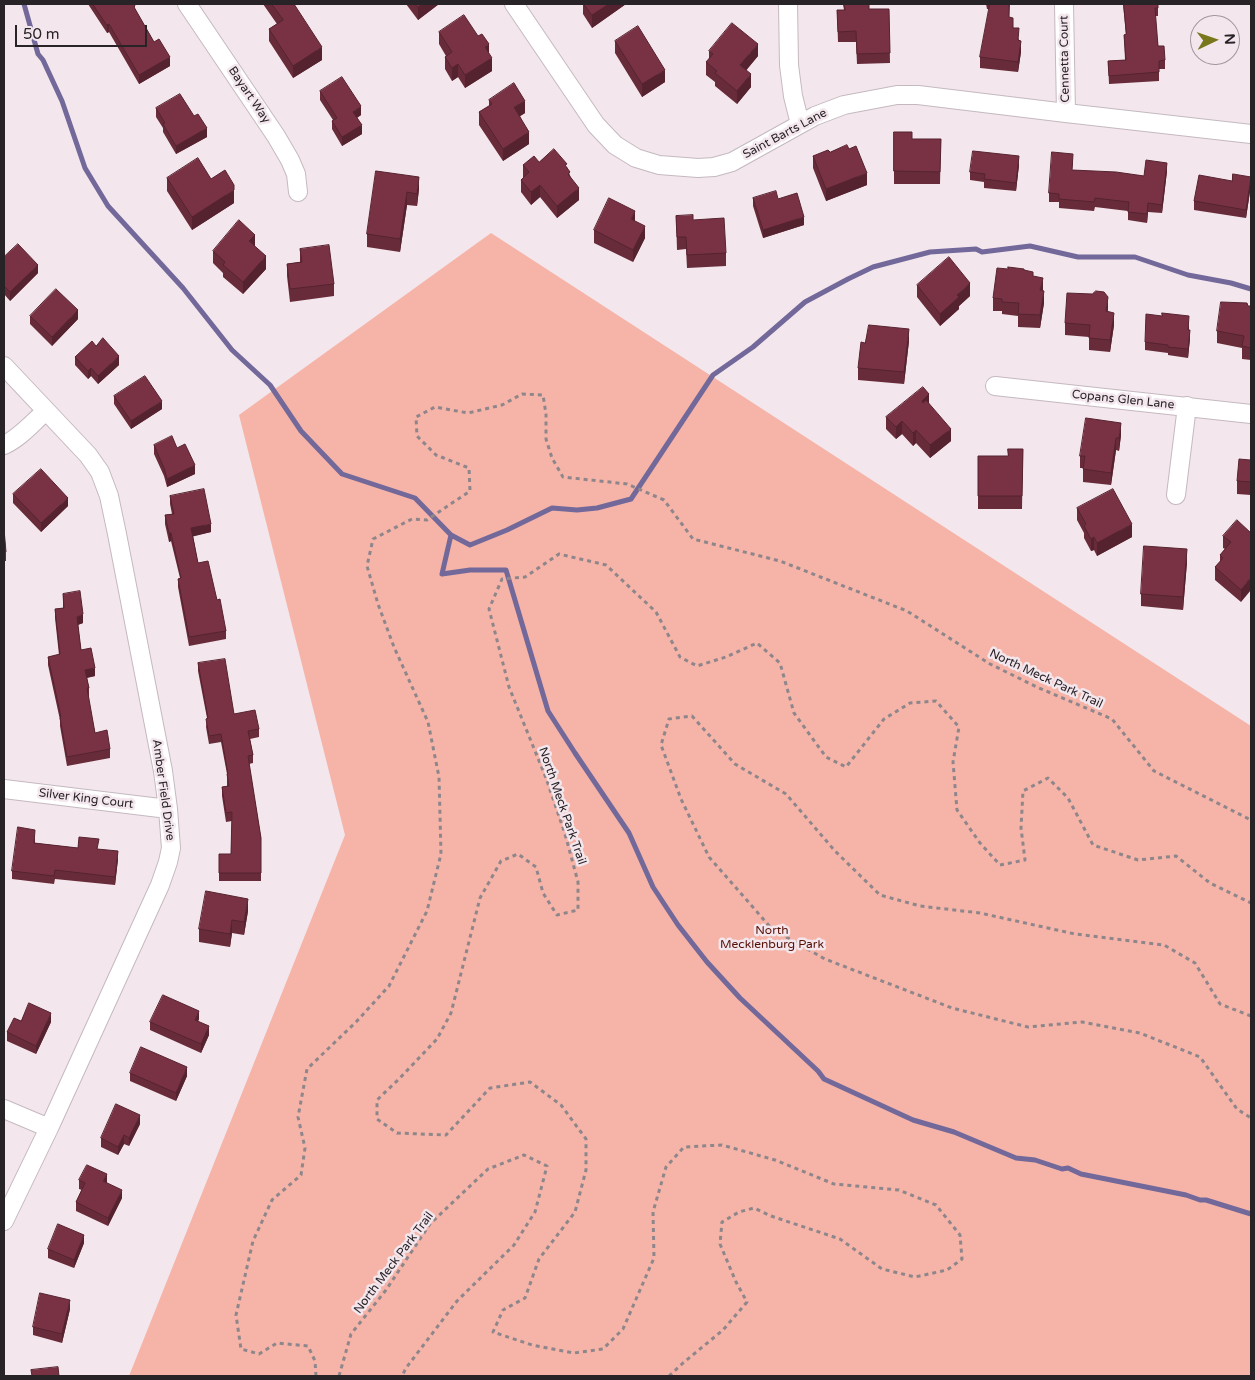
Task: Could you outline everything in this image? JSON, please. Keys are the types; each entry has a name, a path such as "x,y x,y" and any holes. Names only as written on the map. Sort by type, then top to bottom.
{"street":[{"name":"Bayart Way","path":"187,4 276,136 296,174 298,192"},
{"name":"Saint Barts Lane","path":"514,4 596,125 615,145 636,158 659,165 698,168 714,167 732,162 816,116 844,105 897,95 918,95 1251,134"},
{"path":"788,4 790,65 800,124"},
{"name":"Cennetta Court","path":"1064,4 1066,113"},
{"name":"Amber Field Drive","path":"4,366 88,455 100,472 117,534 163,771 171,848 165,870 49,1128 4,1222"},
{"name":"Copans Glen Lane","path":"995,386 1251,414"},
{"path":"1176,496 1187,406"},
{"path":"4,445 24,431 46,411"},
{"name":"Silver King Court","path":"4,789 146,807 168,808"},
{"path":"4,1108 49,1128"}],"path":[{"name":"North Meck Park Trail","path":"316,1376 315,1361 308,1346 277,1343 258,1354 241,1349 236,1315 253,1241 264,1216 272,1200 301,1175 305,1148 298,1117 307,1069 356,1022 389,986 427,911 441,854 439,778 428,722 394,647 378,604 367,566 373,539 412,519 427,520 470,491 469,468 436,455 417,436 416,417 435,407 468,413 502,405 522,394 543,395 546,414 546,439 552,458 563,477 627,484 664,500 692,539 780,561 907,610 990,664 1039,688 1112,719 1154,771 1251,820"},
{"name":"North Meck Park Trail","path":"669,1376 723,1330 747,1302 736,1282 720,1244 722,1222 739,1212 754,1208 771,1216 840,1239 882,1269 915,1277 947,1270 962,1260 960,1235 936,1205 899,1190 834,1184 775,1160 722,1145 684,1147 666,1167 653,1212 654,1258 623,1329 603,1350 574,1353 532,1346 493,1332 503,1310 526,1298 539,1259 575,1212 586,1170 586,1139 561,1105 530,1082 490,1088 446,1135 396,1133 377,1119 377,1100 437,1039 451,1013 480,898 501,861 518,854 536,866 543,893 557,915 578,910 578,882 565,834 546,778 509,687 489,609 502,579 525,577 559,554 606,565 656,612 680,657 697,666 726,657 757,644 780,663 794,713 826,757 846,768 884,719 910,703 936,702 959,727 953,762 957,810 980,843 1000,865 1025,860 1022,828 1023,791 1048,778 1068,798 1093,845 1138,860 1176,856 1210,883 1251,903"},
{"path":"1251,1016 1220,1004 1195,963 1164,945 1075,934 980,912 920,906 880,895 835,851 786,794 735,764 692,716 670,719 661,745 681,799 709,858 772,929 825,959 952,1008 1028,1027 1082,1022 1140,1033 1200,1057 1237,1109 1251,1118"},
{"name":"North Meck Park Trail","path":"340,1376 351,1334 386,1290 430,1224 488,1169 524,1155 548,1166 535,1212 514,1245 457,1301 406,1368 402,1376"}],"green space":[{"name":"North Mecklenburg Park","path":"491,233 1251,726 1251,1376 129,1376 345,835 239,415"}],"building":[{"path":"93,4 134,4 154,42 159,39 170,57 139,75 109,24 107,25"},
{"path":"272,4 294,4 322,47 293,66 269,29 283,20"},
{"path":"584,4 609,4 592,15"},
{"path":"844,4 869,4 869,9 889,9 890,53 857,54 856,31 838,32 837,10 845,10"},
{"path":"990,4 1009,4 1009,17 1013,18 1013,28 1019,28 1018,40 1021,41 1018,62 980,57"},
{"path":"1124,4 1158,4 1158,8 1155,8 1158,46 1164,46 1165,60 1159,61 1159,72 1109,76 1108,61 1126,60"},
{"path":"464,15 478,36 482,34 489,44 485,47 492,58 465,75 458,64 452,68 445,57 452,52 439,32"},
{"path":"732,23 758,44 740,65 751,74 737,91 715,73 717,71 706,62 713,54 709,51"},
{"path":"638,26 665,70 642,84 615,41"},
{"path":"342,77 361,106 353,112 362,125 342,137 332,121 337,118 320,91"},
{"path":"514,83 525,101 514,107 529,132 503,149 479,112 492,104 489,100"},
{"path":"180,94 194,116 198,114 207,128 176,146 156,108"},
{"path":"894,132 912,132 912,139 941,139 940,172 894,171"},
{"path":"847,145 849,149 856,146 867,173 826,189 813,156"},
{"path":"554,149 567,164 565,165 570,172 568,174 579,188 557,206 540,185 531,192 521,180 529,172 523,165 534,156 539,162"},
{"path":"973,151 1019,156 1016,183 984,179 985,174 970,172"},
{"path":"1052,152 1073,154 1072,170 1116,172 1144,176 1146,160 1167,163 1162,205 1148,203 1147,214 1128,212 1129,202 1095,198 1094,202 1059,199 1059,194 1049,193"},
{"path":"198,158 211,179 225,170 234,185 234,190 192,217 167,178"},
{"path":"376,171 419,177 417,194 407,192 400,239 367,234"},
{"path":"1233,174 1251,177 1246,210 1194,201 1199,175 1232,181"},
{"path":"776,191 778,199 797,193 804,217 763,230 753,198"},
{"path":"609,198 635,211 631,219 645,226 633,250 594,230"},
{"path":"693,215 693,220 724,218 726,253 687,255 686,237 677,237 676,216"},
{"path":"239,220 255,235 249,241 266,256 243,282 223,265 225,262 213,251"},
{"path":"18,244 38,265 10,292 4,286 4,257"},
{"path":"329,245 334,284 290,289 287,264 302,262 300,249"},
{"path":"949,257 970,283 957,295 959,297 940,314 917,285"},
{"path":"1008,267 1024,269 1033,272 1033,276 1043,278 1040,290 1044,291 1040,315 1018,314 1019,303 1002,302 1002,299 993,298 997,268 1008,269"},
{"path":"56,289 78,310 52,337 30,316"},
{"path":"1096,291 1104,292 1108,297 1106,311 1114,313 1110,340 1089,338 1090,325 1065,323 1067,293 1092,294"},
{"path":"1221,302 1247,303 1248,306 1251,306 1251,348 1242,346 1244,336 1217,331"},
{"path":"1162,313 1189,316 1188,349 1145,342 1146,314 1162,316"},
{"path":"869,325 909,329 904,372 858,368 861,342 865,343"},
{"path":"103,338 119,356 98,376 91,368 88,371 75,357 92,341 96,346"},
{"path":"145,376 162,401 131,421 114,396"},
{"path":"923,387 929,394 922,401 923,403 926,400 951,429 930,445 916,430 913,433 902,421 896,427 886,417"},
{"path":"1086,418 1121,423 1119,438 1116,438 1111,473 1083,469 1085,456 1080,456"},
{"path":"172,436 177,448 185,444 195,465 167,479 154,445"},
{"path":"1251,448 1251,482 1237,481 1239,459 1250,460"},
{"path":"1008,449 1023,449 1022,496 978,496 978,456 1008,456"},
{"path":"41,469 68,498 41,523 13,494"},
{"path":"204,489 211,524 191,528 198,563 208,561 217,600 220,599 226,631 189,637 178,579 181,578 165,515 174,514 170,496"},
{"path":"1113,489 1132,524 1097,543 1094,537 1091,539 1084,526 1086,524 1077,508"},
{"path":"1237,520 1251,533 1251,577 1241,590 1215,567 1223,558 1220,555 1231,542 1223,536"},
{"path":"4,529 6,552 4,552"},
{"path":"1144,546 1187,549 1183,597 1141,594"},
{"path":"80,591 83,614 77,617 81,650 91,648 95,668 85,670 95,733 107,730 110,749 67,757 61,717 48,657 60,654 55,609 64,608 63,594"},
{"path":"225,659 234,714 255,710 259,729 248,731 253,755 248,756 261,838 261,873 219,873 219,854 231,854 232,812 226,813 222,787 229,786 221,734 209,736 206,719 208,718 198,663"},
{"path":"18,827 35,830 34,843 78,848 79,837 99,839 97,849 118,851 115,877 55,870 54,876 12,871"},
{"path":"206,891 248,899 244,922 232,920 230,934 199,929"},
{"path":"163,995 199,1011 195,1020 209,1026 201,1044 150,1022"},
{"path":"29,1003 51,1013 36,1046 7,1032 14,1018 21,1021"},
{"path":"141,1047 187,1067 176,1093 130,1073"},
{"path":"116,1104 140,1115 129,1138 124,1135 118,1147 101,1138"},
{"path":"87,1165 107,1174 103,1181 122,1190 108,1218 76,1202 85,1183 79,1180"},
{"path":"58,1224 84,1235 74,1260 48,1249"},
{"path":"40,1293 70,1300 62,1334 33,1327"},
{"path":"58,1367 59,1376 32,1376 31,1370"}],"waterway":[{"path":"24,4 38,54 43,60 62,101 85,168 108,206 183,288 232,350 270,385 301,431 342,474 415,498 451,535 470,545 507,530 552,508 577,510 597,508 631,499 713,375 753,347 805,302 873,267 930,252 976,249 982,252 1030,246 1078,257 1135,257 1188,275 1231,283 1251,289"},
{"path":"451,535 442,574 470,570 506,570 548,711 629,833 653,887 678,925 707,962 740,998 818,1071 824,1079 913,1120 954,1132 1016,1158 1035,1160 1062,1169 1068,1168 1081,1174 1186,1195 1251,1214"}]}
